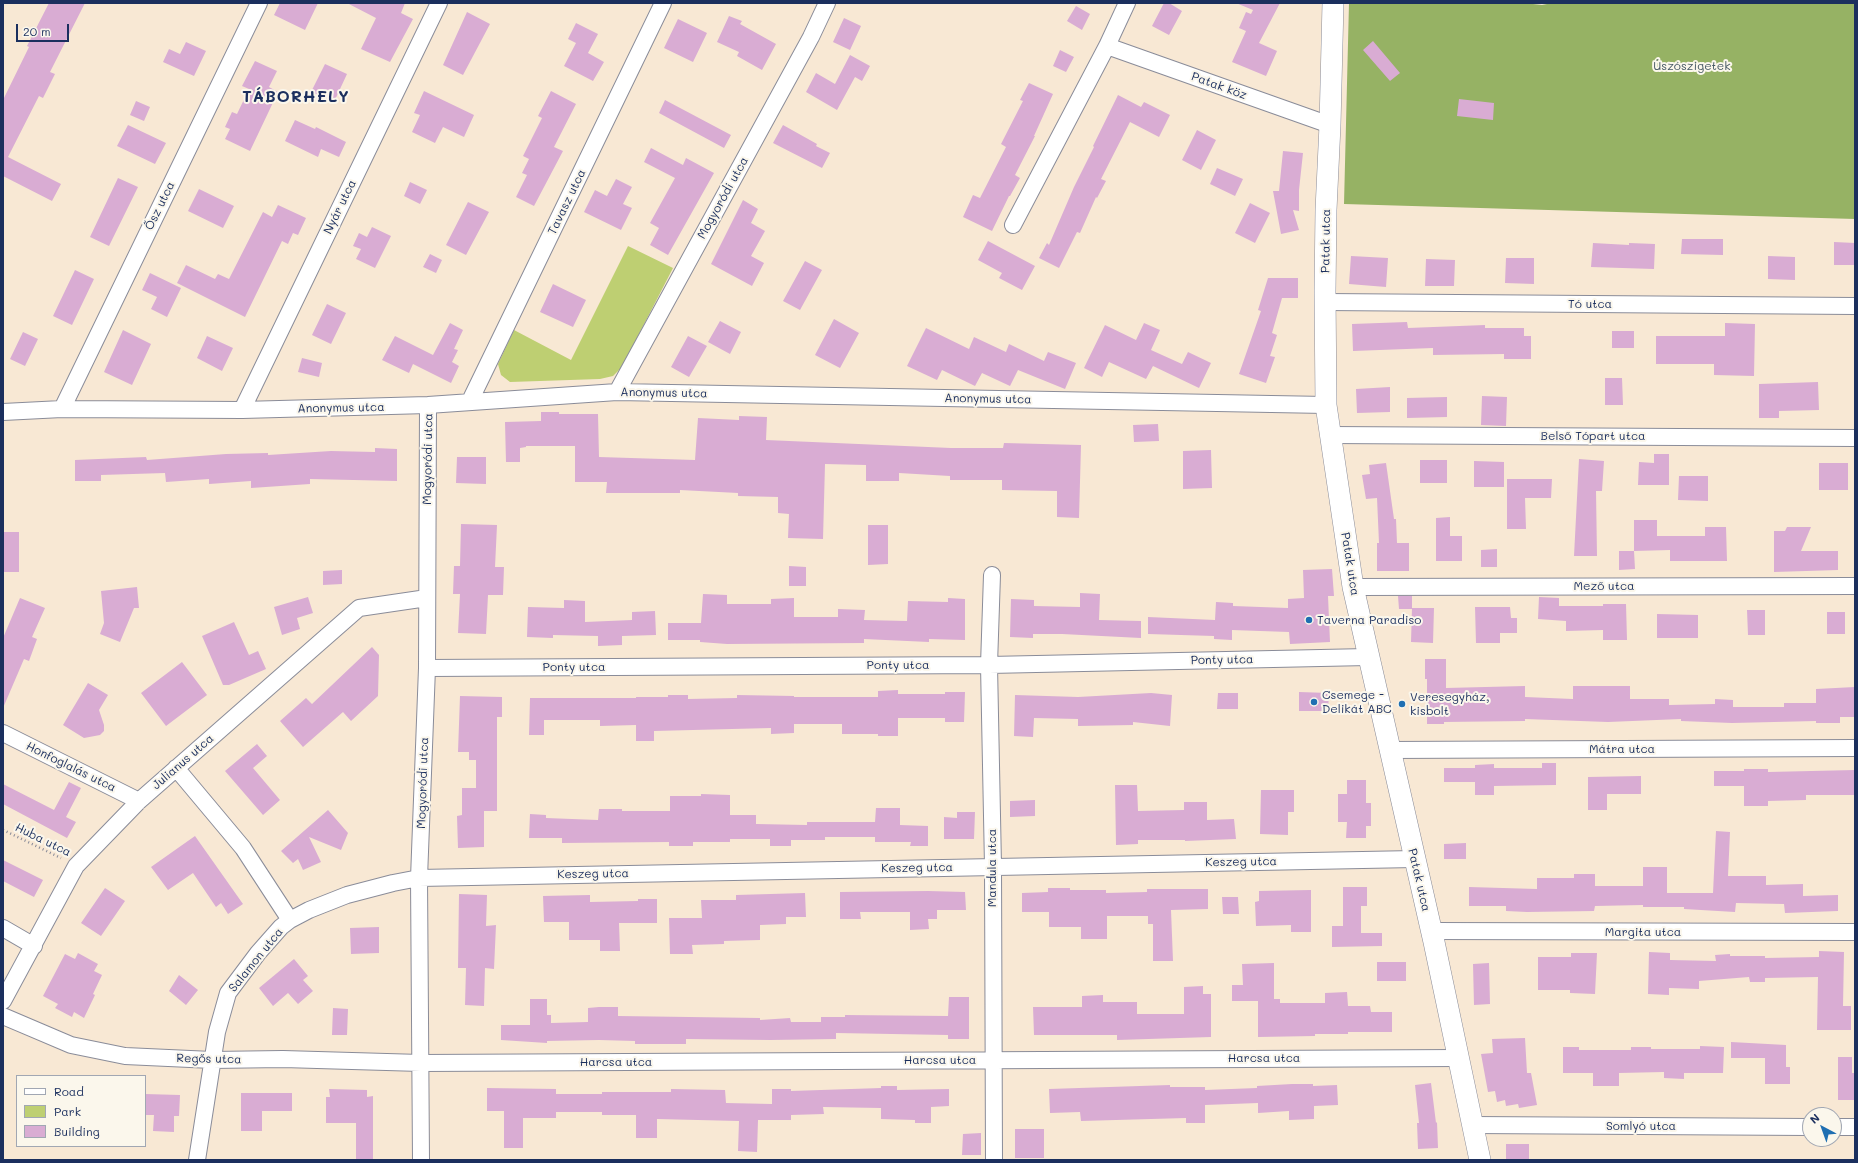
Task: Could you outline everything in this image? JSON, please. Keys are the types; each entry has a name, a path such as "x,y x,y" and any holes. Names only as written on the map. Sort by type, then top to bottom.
{"street":[{"name":"Ősz utca","path":"62,409 259,3"},
{"name":"Nyár utca","path":"242,410 439,3"},
{"name":"Tavasz utca","path":"470,402 664,3"},
{"name":"Mogyoródi utca","path":"617,392 812,37 827,3"},
{"path":"1013,225 1107,46 1127,3"},
{"name":"Patak utca","path":"1333,3 1326,210 1326,405 1353,587 1415,859 1480,1160"},
{"name":"Patak köz","path":"1107,46 1330,125"},
{"name":"Tó utca","path":"1325,302 1855,306"},
{"name":"Anonymus utca","path":"3,412 62,409 242,410 428,405 617,392 1326,405"},
{"name":"Mogyoródi utca","path":"421,1160 419,878 427,668 428,405"},
{"name":"Belső Tópart utca","path":"1330,434 1855,438"},
{"name":"Mandula utca","path":"992,575 989,665 993,866 992,1060 994,1160"},
{"name":"Mező utca","path":"1353,587 1855,586"},
{"name":"Julianus utca","path":"3,1002 76,866 139,801 359,608 427,598"},
{"name":"Ponty utca","path":"427,668 989,665 1368,657"},
{"name":"Honfoglalás utca","path":"3,734 139,801"},
{"name":"Mátra utca","path":"1389,750 1855,748"},
{"path":"176,768 243,848 290,920"},
{"name":"Keszeg utca","path":"419,878 1415,859"},
{"name":"Salamon utca","path":"197,1160 216,1032 228,993 258,953 281,927 290,920 309,910 347,895 419,878"},
{"path":"3,928 34,946"},
{"name":"Margita utca","path":"1431,932 1855,932"},
{"name":"Regős utca","path":"3,1016 71,1045 125,1056 212,1060 283,1059 421,1062"},
{"name":"Harcsa utca","path":"421,1062 1458,1058"},
{"name":"Somlyó utca","path":"1472,1125 1802,1126"},
{"path":"1842,1127 1855,1127"}],"path":[{"name":"Huba utca","path":"3,830 76,866"}],"green space":[{"name":"Úszószigetek","path":"1349,3 1524,3 1542,5 1552,3 1855,3 1855,219 1344,204"},
{"path":"628,246 673,268 622,367 613,376 600,379 510,382 501,375 498,364 514,330 571,360"}],"building":[{"path":"49,3 85,3 50,72 55,74 43,98 39,96 8,157 61,184 52,201 3,176 3,100 29,47 27,46"},
{"path":"280,3 318,3 305,30 274,15"},
{"path":"347,3 405,3 401,13 413,19 390,62 361,49 376,18"},
{"path":"1164,3 1169,3 1182,11 1169,35 1152,26"},
{"path":"1236,3 1280,3 1259,43 1277,51 1266,76 1232,62 1246,31 1239,28 1246,12 1251,14 1253,10"},
{"path":"1076,6 1090,14 1082,30 1067,21"},
{"path":"467,12 490,24 463,75 443,65"},
{"path":"729,16 742,21 740,24 776,44 762,70 737,56 739,52 717,42"},
{"path":"844,18 861,26 850,50 833,42"},
{"path":"678,19 707,33 693,62 664,48"},
{"path":"576,23 598,34 588,53 604,62 593,81 564,66 576,43 568,39"},
{"path":"1373,41 1400,73 1390,81 1363,50"},
{"path":"186,42 206,51 194,76 163,62 169,49 180,54"},
{"path":"1060,50 1074,57 1066,72 1053,66"},
{"path":"850,55 870,66 862,81 855,77 837,110 806,92 816,73 835,84"},
{"path":"255,61 277,71 269,87 278,92 250,151 225,139 230,129 225,127 232,112 237,114 249,89 242,86"},
{"path":"325,64 347,74 334,102 311,92"},
{"path":"1029,83 1053,94 1035,136 1015,175 1020,178 1009,196 992,231 963,217 973,195 980,198 1006,147 1001,144 1023,101 1020,100"},
{"path":"424,91 474,115 464,137 443,127 435,143 412,132 420,115 414,113"},
{"path":"551,91 576,104 554,147 563,151 534,206 516,197 527,175 522,173 529,159 523,156 542,118 538,116"},
{"path":"1118,95 1141,107 1144,102 1170,115 1159,137 1130,122 1101,179 1106,181 1097,198 1096,197 1080,233 1077,232 1059,268 1039,258 1047,243 1049,245 1074,187"},
{"path":"1459,99 1494,103 1493,120 1457,116"},
{"path":"665,100 731,135 724,148 659,113"},
{"path":"136,101 150,107 144,121 130,115"},
{"path":"295,120 315,129 316,127 346,142 339,157 321,149 318,157 285,141"},
{"path":"128,125 166,143 155,164 117,146"},
{"path":"783,125 830,153 822,168 773,143"},
{"path":"1197,130 1216,140 1201,170 1182,160"},
{"path":"651,148 683,165 686,158 714,173 668,255 650,245 659,228 650,223 675,178 644,162"},
{"path":"1283,151 1303,153 1299,190 1299,211 1293,210 1299,230 1281,234 1273,191 1279,191"},
{"path":"1217,168 1243,179 1235,196 1210,184"},
{"path":"118,178 138,187 109,246 90,237"},
{"path":"616,179 632,187 623,204 632,208 621,230 584,212 595,190 607,196"},
{"path":"410,182 427,190 420,204 404,196"},
{"path":"199,189 234,206 223,228 188,211"},
{"path":"743,200 758,209 751,223 765,231 751,256 764,263 752,286 711,264"},
{"path":"468,202 489,212 466,255 446,245"},
{"path":"1250,203 1270,213 1255,243 1235,233"},
{"path":"278,205 306,218 298,235 293,233 288,244 282,241 245,317 177,283 186,265 215,279 218,274 229,279 263,212 272,217"},
{"path":"372,227 391,236 375,268 356,259 361,249 353,246 359,233 367,237"},
{"path":"1682,239 1723,239 1723,255 1681,254"},
{"path":"988,241 1035,266 1022,290 999,278 1002,273 978,260"},
{"path":"1834,242 1855,243 1855,265 1834,265"},
{"path":"1593,243 1629,245 1629,243 1655,244 1654,269 1591,267"},
{"path":"430,254 442,260 436,273 423,267"},
{"path":"1351,256 1388,258 1386,287 1349,284"},
{"path":"1768,256 1795,257 1795,280 1768,279"},
{"path":"1506,258 1534,258 1534,284 1505,283"},
{"path":"1426,259 1455,260 1454,286 1425,286"},
{"path":"805,261 822,270 800,310 783,301"},
{"path":"75,270 94,279 72,325 53,316"},
{"path":"150,273 181,288 167,317 151,309 157,297 142,290"},
{"path":"1268,278 1298,278 1298,298 1282,298 1272,333 1277,335 1270,356 1275,357 1266,383 1239,374 1261,311 1258,310"},
{"path":"553,284 586,300 573,327 540,312"},
{"path":"327,304 346,313 331,344 312,335"},
{"path":"834,319 859,333 840,368 815,355"},
{"path":"720,321 741,332 730,354 708,342"},
{"path":"1407,322 1408,328 1485,325 1485,328 1524,328 1524,336 1531,336 1531,359 1504,359 1504,354 1433,355 1433,348 1353,351 1352,324"},
{"path":"450,323 463,330 454,349 458,350 452,362 459,366 451,383 413,364 409,373 382,360 395,336 433,355"},
{"path":"1144,323 1160,330 1151,350 1182,364 1188,352 1211,363 1199,388 1153,366 1146,379 1109,362 1102,377 1084,368 1105,325 1136,340"},
{"path":"1725,323 1755,324 1754,376 1714,375 1714,364 1656,364 1656,336 1725,336"},
{"path":"926,328 969,349 974,337 1006,352 1009,344 1044,361 1048,352 1076,363 1065,389 1018,370 1010,386 982,373 975,386 942,370 937,380 907,366"},
{"path":"123,330 151,344 132,385 104,372"},
{"path":"1612,331 1634,331 1634,348 1612,348"},
{"path":"23,332 38,339 25,366 10,359"},
{"path":"207,336 233,348 222,371 197,358"},
{"path":"688,336 707,346 689,377 671,367"},
{"path":"302,358 322,363 319,377 298,372"},
{"path":"1605,378 1622,378 1623,405 1605,405"},
{"path":"1818,382 1819,410 1779,411 1779,418 1759,418 1759,384"},
{"path":"1390,387 1390,412 1357,413 1356,389"},
{"path":"1482,396 1507,397 1506,426 1481,425"},
{"path":"1447,397 1447,417 1407,418 1407,398"},
{"path":"541,412 559,412 559,414 598,414 599,457 695,460 698,418 739,420 739,416 767,417 766,440 951,448 1003,448 1004,443 1081,445 1079,518 1057,517 1057,491 1002,490 1002,480 950,480 950,476 899,473 899,481 866,481 866,465 825,464 823,539 788,538 789,514 778,513 778,497 738,496 738,493 680,490 680,493 606,493 607,482 575,482 575,446 526,446 520,448 520,462 506,462 505,422 541,421"},
{"path":"1158,424 1159,441 1134,442 1133,425"},
{"path":"375,448 397,449 397,481 310,479 310,484 251,488 251,481 209,484 209,479 166,482 165,473 101,475 101,481 75,481 75,460 146,457 147,460 226,454 268,453 268,455 331,451 375,452"},
{"path":"1211,450 1212,488 1183,489 1183,451"},
{"path":"1654,454 1669,454 1669,485 1638,485 1639,462 1654,463"},
{"path":"457,457 486,457 486,484 456,483"},
{"path":"1579,459 1604,461 1602,491 1596,491 1597,556 1574,556"},
{"path":"1420,460 1447,460 1447,483 1420,483"},
{"path":"1474,461 1504,462 1504,487 1474,487"},
{"path":"1386,463 1394,519 1396,519 1397,543 1409,543 1409,571 1377,571 1377,543 1379,543 1377,498 1366,499 1362,475 1370,474 1369,465"},
{"path":"1819,463 1848,463 1848,490 1819,490"},
{"path":"1679,476 1708,476 1708,501 1678,500"},
{"path":"1507,479 1552,479 1551,498 1525,498 1526,529 1507,529"},
{"path":"1450,517 1450,536 1462,536 1462,561 1436,561 1436,518"},
{"path":"1634,520 1657,520 1657,536 1705,536 1705,527 1726,527 1727,561 1670,561 1670,550 1634,551"},
{"path":"461,524 497,525 495,567 504,567 503,595 488,595 486,634 458,633 460,594 453,594 454,566 460,566"},
{"path":"868,525 888,525 888,564 868,565"},
{"path":"1787,527 1811,527 1801,551 1838,551 1838,570 1774,572 1774,531 1785,531"},
{"path":"3,532 19,532 19,572 3,572"},
{"path":"1497,549 1497,567 1481,567 1481,550"},
{"path":"1619,551 1634,551 1635,569 1619,570"},
{"path":"789,566 806,567 806,586 789,586"},
{"path":"1332,569 1334,596 1328,596 1330,642 1290,644 1289,632 1232,630 1232,640 1214,639 1214,636 1148,634 1148,617 1215,620 1216,602 1233,603 1233,606 1288,608 1288,599 1304,598 1303,570"},
{"path":"342,570 342,584 323,585 323,571"},
{"path":"137,587 139,608 134,608 120,642 100,634 104,623 101,591"},
{"path":"1080,593 1100,594 1099,620 1141,621 1141,638 1062,634 1033,634 1033,638 1010,637 1011,599 1034,600 1034,606 1080,607"},
{"path":"703,594 727,595 727,604 771,604 771,599 794,598 794,617 838,617 838,609 865,610 864,620 907,621 908,601 948,602 948,598 965,599 965,640 929,639 929,642 864,639 864,643 727,644 700,642 700,640 668,640 668,623 701,623"},
{"path":"1398,596 1412,596 1412,609 1399,609"},
{"path":"308,597 313,613 297,618 300,629 282,635 274,607"},
{"path":"1539,597 1559,598 1559,606 1603,606 1603,604 1626,604 1627,640 1603,640 1603,630 1566,631 1566,621 1538,619"},
{"path":"20,598 45,608 32,637 37,639 29,661 24,659 3,708 3,638"},
{"path":"564,600 585,601 585,622 632,620 632,612 655,611 656,635 622,636 622,645 598,646 598,636 553,635 553,638 527,637 528,607 564,608"},
{"path":"1475,607 1510,607 1511,618 1517,618 1517,633 1500,633 1500,643 1476,643"},
{"path":"1412,608 1434,608 1433,643 1411,642"},
{"path":"1747,610 1765,610 1765,635 1748,635"},
{"path":"1827,612 1845,612 1845,634 1827,634"},
{"path":"1657,614 1698,615 1698,638 1657,638"},
{"path":"234,622 249,655 258,651 266,669 229,685 223,685 202,636"},
{"path":"372,647 379,655 378,696 351,721 343,712 303,747 280,721 306,698 312,704"},
{"path":"1425,659 1446,659 1446,688 1525,686 1525,697 1573,699 1573,686 1630,686 1630,699 1669,699 1669,705 1715,704 1715,699 1733,700 1733,707 1784,707 1784,703 1816,703 1816,689 1855,687 1855,717 1840,717 1840,723 1816,723 1816,721 1732,723 1681,721 1681,719 1608,722 1525,719 1525,721 1444,722 1444,724 1427,724 1427,679 1425,679"},
{"path":"182,662 207,695 166,726 141,693"},
{"path":"88,683 108,695 99,710 104,725 104,731 100,735 84,738 63,725"},
{"path":"898,690 898,694 945,694 945,692 965,692 964,722 945,722 945,718 898,718 898,736 878,736 878,734 842,734 842,724 794,724 794,733 771,734 771,728 654,731 654,741 636,741 636,725 600,726 600,720 544,720 544,735 529,735 530,698 636,698 668,697 668,695 688,695 688,699 737,698 737,695 878,697 878,691"},
{"name":"Csemege - Delikát ABC","path":"1299,692 1329,693 1328,711 1299,711"},
{"path":"1151,693 1172,695 1170,726 1133,722 1133,725 1078,726 1078,719 1034,718 1033,737 1014,736 1015,695 1078,697"},
{"path":"1218,693 1238,693 1238,709 1217,709"},
{"path":"460,696 502,697 502,717 497,717 497,811 484,811 484,847 458,848 457,816 462,815 462,788 476,788 476,760 469,760 469,752 458,752"},
{"path":"257,744 267,756 253,768 280,800 263,815 225,771"},
{"path":"1542,763 1556,763 1556,785 1494,786 1494,795 1475,795 1475,782 1444,782 1444,768 1475,768 1475,765 1494,764 1494,768 1542,768"},
{"path":"1744,769 1768,769 1768,772 1855,770 1855,795 1806,795 1806,800 1768,801 1768,806 1744,806 1744,786 1714,786 1714,771 1744,771"},
{"path":"1641,776 1641,794 1607,794 1607,810 1588,810 1588,777"},
{"path":"1347,780 1366,780 1366,803 1371,803 1371,826 1366,826 1366,838 1346,838 1347,822 1338,822 1338,794 1347,794"},
{"path":"69,782 81,788 66,817 76,822 67,838 3,804 3,784 54,810"},
{"path":"1115,785 1137,785 1138,811 1184,810 1184,802 1207,802 1207,820 1234,819 1236,839 1185,841 1138,840 1138,844 1116,845"},
{"path":"1261,790 1294,790 1294,812 1288,812 1288,835 1260,834"},
{"path":"701,794 730,795 730,815 756,815 756,824 807,825 807,822 875,822 876,808 900,808 900,825 928,826 928,846 910,846 911,842 875,842 875,837 825,837 825,840 791,840 791,846 770,846 770,839 730,839 730,842 693,842 693,846 669,846 669,842 562,843 562,838 529,838 530,814 546,815 546,818 598,820 599,809 622,809 622,811 670,811 670,796 701,796"},
{"path":"1035,800 1035,816 1010,817 1010,801"},
{"path":"328,810 348,833 341,850 309,837 321,862 303,870 298,859 293,863 281,851"},
{"path":"957,812 975,812 974,839 944,839 944,817 957,818"},
{"path":"1716,831 1730,832 1728,876 1766,876 1766,885 1803,884 1803,896 1838,895 1838,911 1785,913 1784,904 1736,903 1735,912 1684,909 1684,907 1643,907 1643,905 1595,906 1594,911 1527,912 1506,911 1506,906 1469,906 1469,887 1537,889 1537,878 1574,878 1574,874 1595,874 1595,886 1643,886 1643,867 1667,867 1667,893 1713,893"},
{"path":"195,836 243,904 228,914 221,903 216,907 193,873 168,890 151,867"},
{"path":"1466,843 1466,859 1444,859 1444,844"},
{"path":"3,860 43,880 34,897 3,881"},
{"path":"1343,887 1367,887 1367,906 1361,906 1361,933 1382,933 1382,946 1332,947 1332,926 1343,926"},
{"path":"105,888 125,901 101,936 81,923"},
{"path":"1048,888 1070,888 1070,890 1106,890 1106,893 1147,892 1147,889 1208,889 1208,909 1171,910 1173,961 1153,961 1153,924 1148,924 1148,916 1107,916 1107,939 1081,939 1081,927 1049,927 1049,912 1022,912 1022,893 1048,892"},
{"path":"1311,890 1311,932 1291,932 1291,925 1256,926 1255,902 1259,901 1259,891"},
{"path":"840,892 965,892 966,910 937,910 937,919 928,919 929,929 910,930 910,912 860,912 861,919 840,919"},
{"path":"805,893 806,917 786,917 786,924 760,925 760,940 724,941 724,944 692,945 693,954 670,954 669,918 702,918 701,900 736,900 736,895"},
{"path":"459,894 487,895 486,926 496,925 494,969 485,968 484,1006 465,1005 466,968 458,968"},
{"path":"590,895 590,902 657,899 657,923 619,923 620,951 600,951 600,940 569,940 569,922 544,922 543,896"},
{"path":"1222,897 1238,897 1239,914 1223,914"},
{"path":"379,927 379,953 351,954 350,928"},
{"path":"1819,951 1844,952 1843,1006 1851,1006 1851,1030 1817,1030 1818,977 1765,978 1765,982 1750,982 1749,977 1699,981 1699,989 1669,988 1669,995 1648,994 1649,952 1670,953 1670,960 1716,961 1715,955 1730,954 1730,956 1765,956 1765,958 1819,957"},
{"path":"78,953 98,964 94,971 102,975 93,994 95,995 84,1018 74,1012 72,1017 55,1008 58,1004 43,996 65,954 75,959"},
{"path":"1571,953 1597,953 1595,994 1570,993 1570,990 1538,990 1538,957 1571,957"},
{"path":"294,959 308,976 303,980 313,991 298,1004 288,993 273,1006 259,988"},
{"path":"1377,962 1406,962 1406,981 1377,981"},
{"path":"1274,963 1274,999 1280,999 1280,1003 1325,1003 1325,993 1347,992 1348,1006 1370,1006 1371,1012 1392,1012 1392,1032 1348,1032 1348,1034 1315,1034 1315,1036 1258,1037 1258,1001 1232,1001 1232,985 1243,985 1242,964"},
{"path":"1489,963 1490,1004 1474,1005 1473,964"},
{"path":"179,975 198,990 186,1005 169,991"},
{"path":"1203,986 1203,994 1211,994 1211,1037 1117,1040 1117,1035 1034,1035 1033,1007 1082,1007 1082,996 1103,995 1103,1002 1137,1002 1137,1014 1184,1014 1184,987"},
{"path":"949,997 969,997 969,1039 948,1039 948,1035 836,1033 836,1039 686,1039 686,1044 635,1044 635,1041 599,1040 547,1041 547,1043 501,1040 501,1025 530,1025 530,999 547,999 547,1015 551,1015 551,1023 588,1022 588,1008 599,1007 618,1007 618,1016 760,1018 760,1020 790,1018 791,1022 821,1022 821,1017 845,1017 845,1015 948,1016"},
{"path":"333,1008 348,1009 347,1035 332,1035"},
{"path":"1525,1038 1527,1073 1531,1073 1537,1105 1519,1108 1518,1104 1506,1106 1505,1100 1497,1102 1495,1091 1488,1092 1481,1054 1493,1053 1492,1039"},
{"path":"1731,1042 1786,1045 1786,1067 1790,1067 1790,1084 1765,1084 1765,1058 1731,1058"},
{"path":"1700,1046 1724,1047 1723,1073 1684,1073 1684,1079 1664,1078 1664,1072 1619,1073 1619,1086 1593,1086 1593,1073 1563,1073 1563,1047 1579,1047 1579,1050 1631,1050 1631,1047 1651,1047 1651,1049 1700,1049"},
{"path":"1838,1057 1852,1057 1852,1073 1855,1073 1855,1100 1838,1100"},
{"path":"1431,1083 1436,1123 1437,1122 1438,1148 1418,1149 1417,1123 1419,1123 1415,1085"},
{"path":"1313,1084 1313,1086 1337,1085 1338,1105 1314,1106 1314,1119 1289,1120 1289,1111 1258,1113 1258,1103 1205,1105 1205,1123 1186,1123 1186,1118 1081,1121 1080,1112 1050,1113 1049,1089 1170,1085 1170,1087 1205,1087 1205,1090 1257,1088 1257,1086"},
{"path":"881,1086 897,1086 897,1090 949,1089 949,1106 931,1107 931,1123 915,1123 915,1120 881,1119 881,1108 823,1107 824,1114 791,1115 791,1120 758,1120 757,1152 738,1151 739,1121 657,1119 657,1138 636,1138 636,1115 602,1115 602,1112 556,1112 556,1118 523,1118 523,1148 504,1148 504,1111 487,1111 487,1088 556,1089 556,1094 671,1092 671,1089 725,1090 726,1103 772,1104 772,1089 791,1089 791,1091 881,1088"},
{"path":"329,1089 367,1090 367,1097 373,1096 373,1160 356,1160 356,1123 326,1123 326,1097 330,1097"},
{"path":"241,1093 292,1093 292,1111 262,1111 262,1131 241,1131"},
{"path":"146,1094 180,1095 179,1116 174,1116 174,1132 153,1131 154,1115 146,1115"},
{"path":"1015,1129 1044,1129 1044,1158 1015,1158"},
{"path":"981,1133 981,1155 962,1155 963,1134"},
{"path":"1506,1144 1529,1144 1529,1160 1506,1160"}],"place":[{"name":"Taverna Paradiso","path":"1309,620"},
{"name":"Csemege - Delikát ABC","path":"1314,702"},
{"name":"Veresegyház, kisbolt","path":"1402,704"}],"district":[{"name":"TÁBORHELY","path":"296,97"}]}
